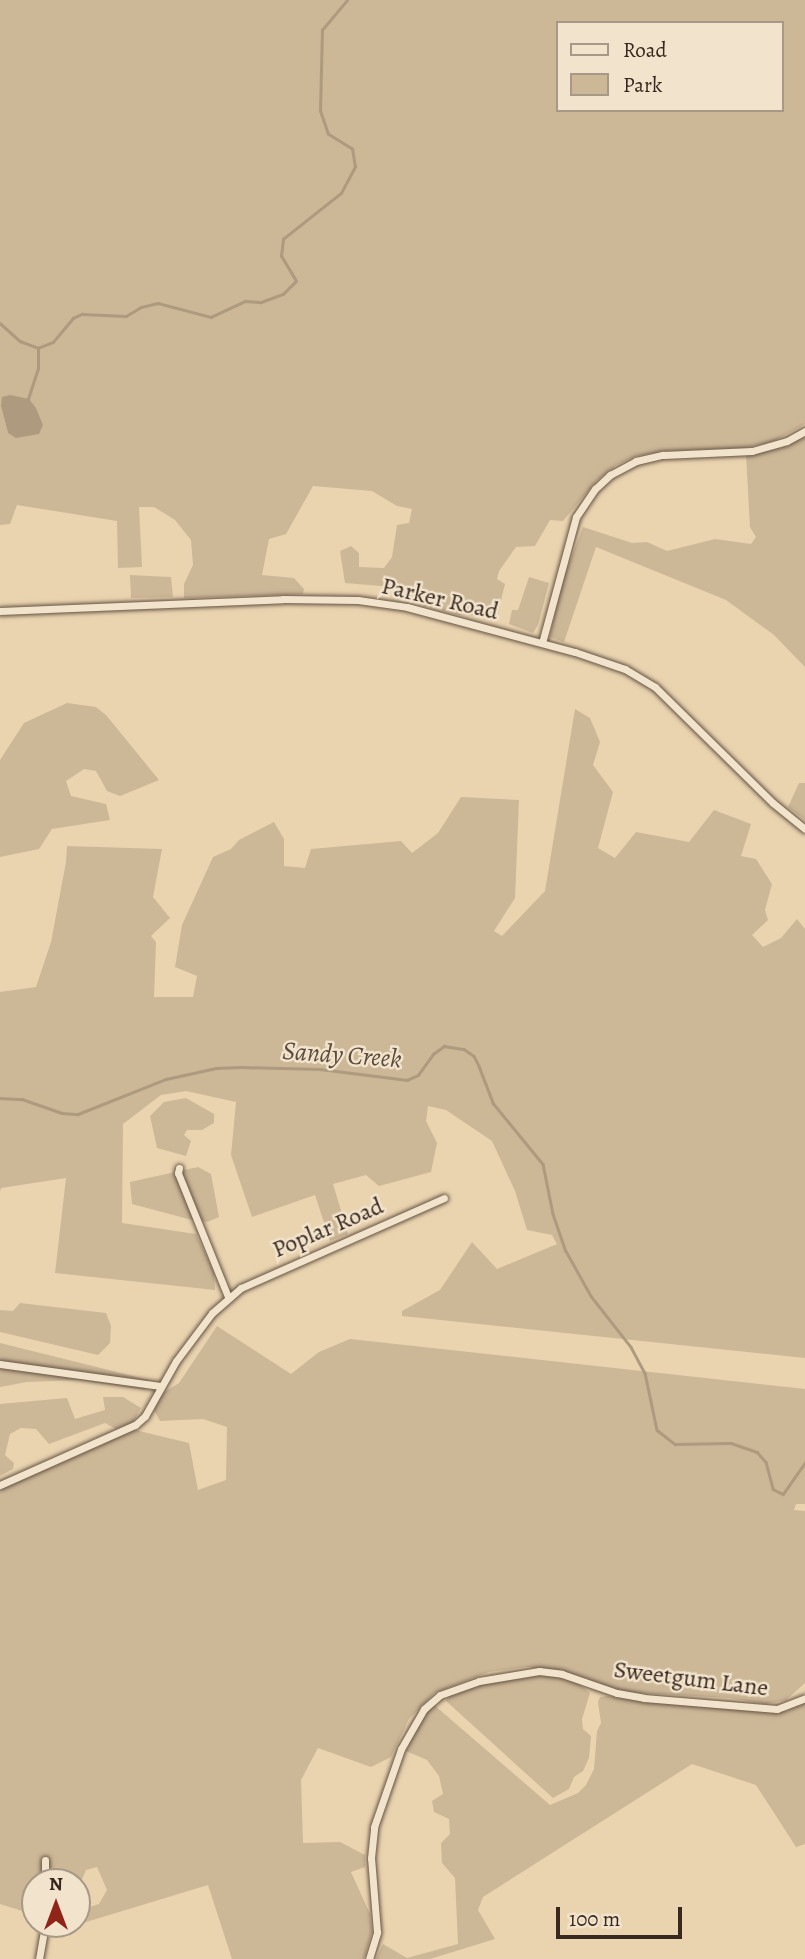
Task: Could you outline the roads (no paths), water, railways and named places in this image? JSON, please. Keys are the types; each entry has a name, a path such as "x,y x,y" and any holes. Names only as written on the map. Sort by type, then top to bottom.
{"street":[{"path":"542,643 576,517 595,489 610,475 636,461 663,455 752,451 787,441 805,431"},
{"name":"Parker Road","path":"0,611 283,599 358,600 407,607 542,643 625,669 655,687 773,803 805,829"},
{"path":"0,1485 132,1427 145,1416 176,1361 229,1297 178,1173 179,1168"},
{"name":"Poplar Road","path":"229,1297 270,1273 444,1198"},
{"path":"0,1364 161,1386"},
{"name":"Sweetgum Lane","path":"369,1959 377,1932 371,1858 374,1827 401,1749 424,1709 440,1695 479,1681 538,1671 562,1674 637,1697 777,1709 805,1698"},
{"path":"44,1860 44,1868"},
{"path":"38,1959 42,1938"}],"waterway":[{"name":"Sandy Creek","path":"0,323 20,341 38,348 53,342 73,318 82,314 126,316 141,307 158,303 211,317 245,301 261,302 283,294 296,281 281,256 283,239 341,193 355,167 352,149 328,134 320,111 322,30 347,0"},
{"path":"28,399 38,369 38,348"},
{"name":"Sandy Creek","path":"0,1098 22,1099 62,1113 78,1114 166,1079 216,1068 320,1069 407,1080 418,1075 433,1054 444,1046 464,1049 474,1056 493,1103 543,1164 553,1214 566,1251 591,1296 631,1347 645,1373 657,1430 675,1444 731,1443 757,1452 766,1462 773,1489 783,1494 805,1463"}]}
